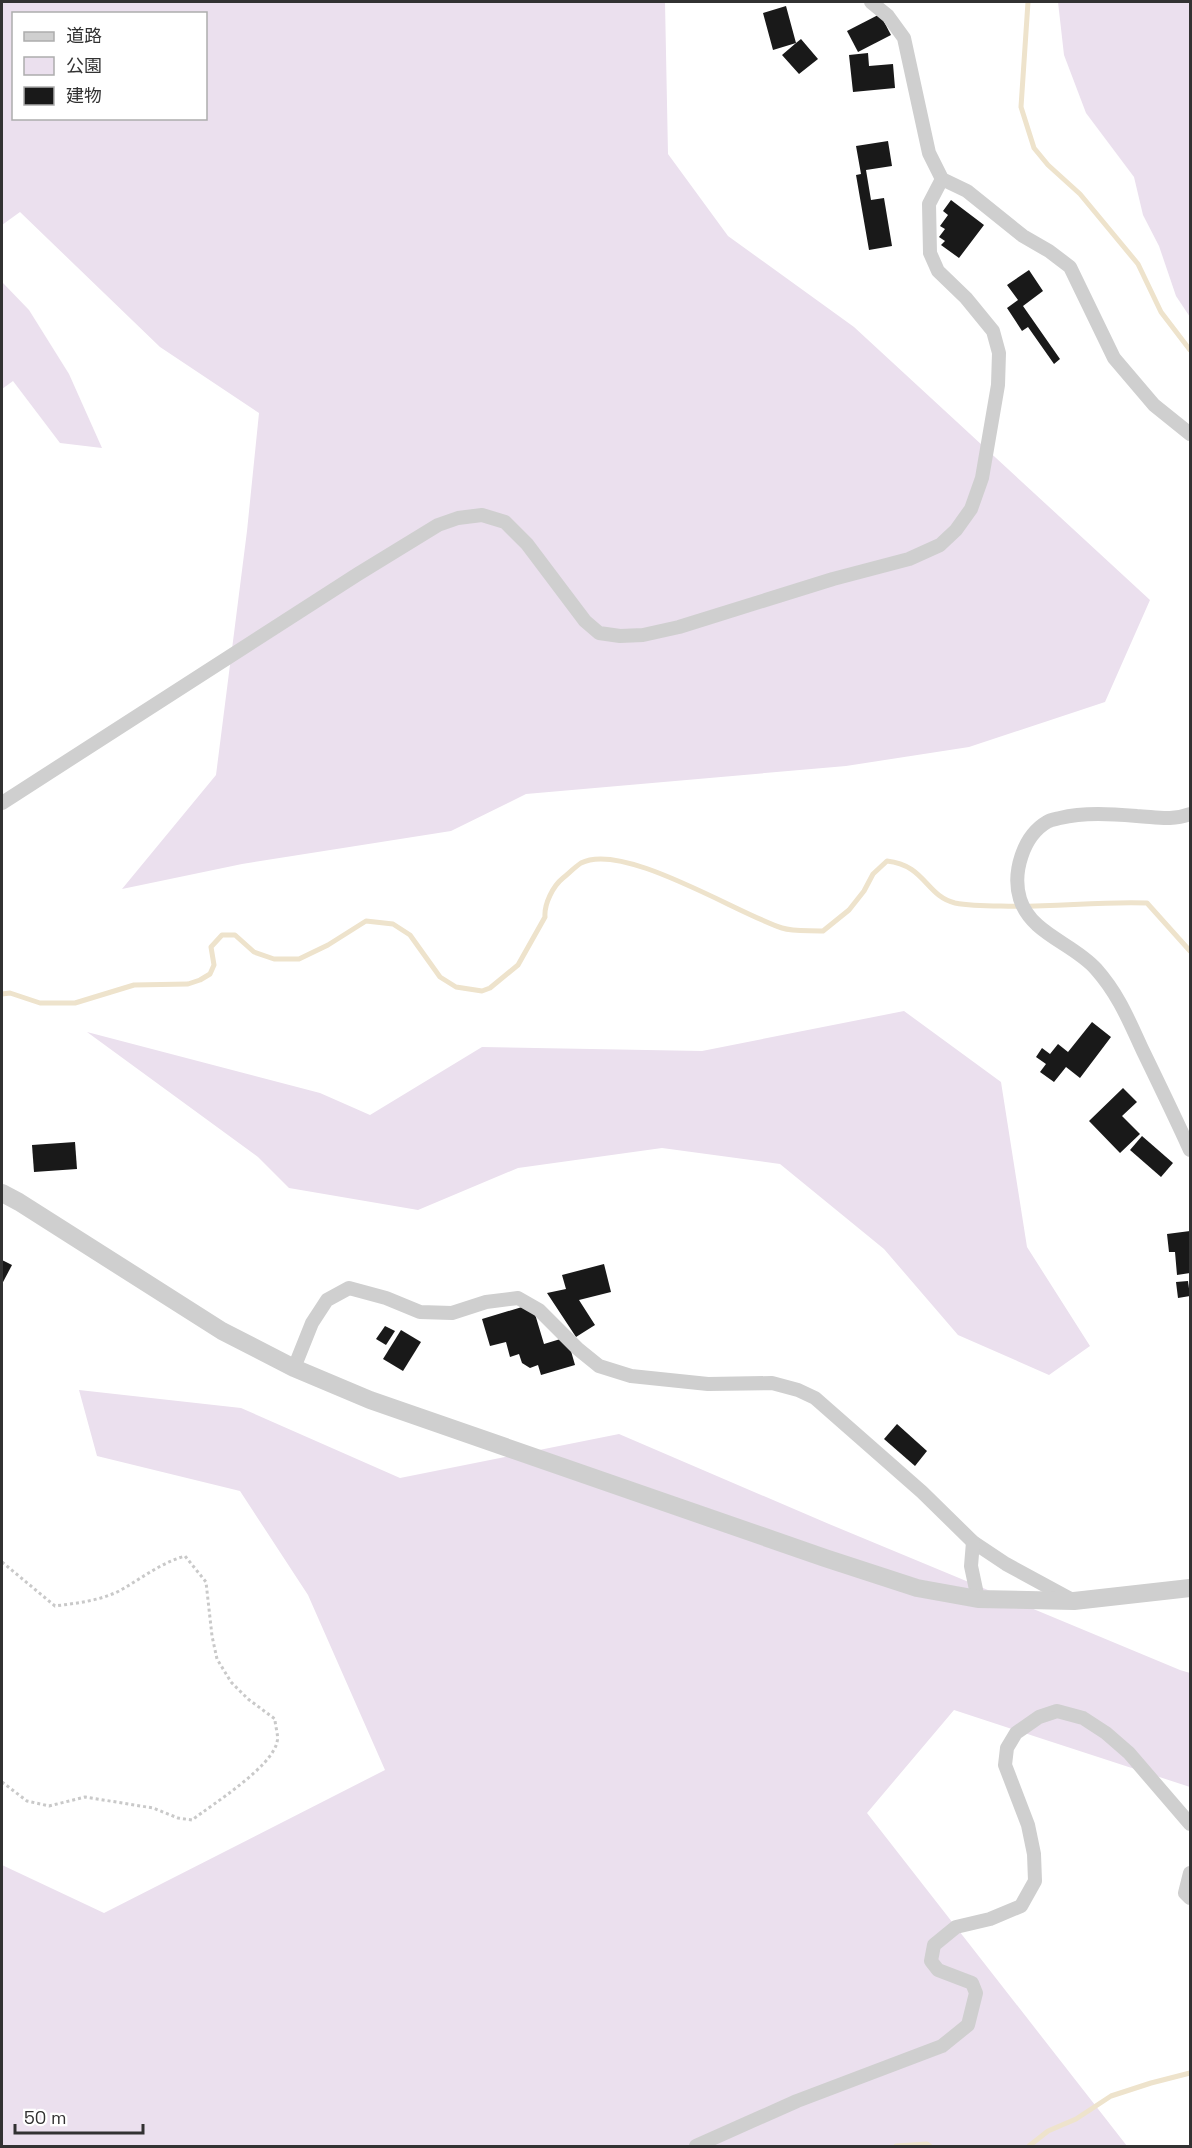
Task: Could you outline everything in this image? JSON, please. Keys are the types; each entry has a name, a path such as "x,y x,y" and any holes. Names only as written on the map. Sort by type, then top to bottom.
{"street":[{"path":"872,2 888,16 904,38 929,153 942,179 967,191 1023,236 1070,267 1114,358 1154,405 1191,434"},
{"path":"2,803 358,574 438,525 458,518 483,515 505,522 527,543 585,621 599,633 620,636 643,635 679,627 834,579 909,559 940,544 956,530 971,509 982,478 998,385 999,353 993,331 939,271 930,253 929,204 942,179"},
{"path":"1191,814 1175,819 1073,815 1047,821 1031,837 1019,863 1020,899 1032,919 1046,933 1080,954 1095,968 1118,999 1191,1150"},
{"path":"2,1193 222,1331 294,1368 370,1400 825,1558 917,1587 978,1599 1074,1601 1191,1588"},
{"path":"294,1368 312,1323 327,1300 349,1288 386,1298 420,1311 452,1313 486,1302 518,1298 539,1310 578,1349 599,1366 631,1376 708,1384 772,1383 798,1390 815,1398 922,1492 973,1542 1006,1564 1074,1601"},
{"path":"973,1542 971,1566 978,1599"},
{"path":"696,2146 797,2101 942,2046 968,2025 976,1992 972,1983 938,1970 931,1961 934,1945 956,1927 990,1919 1022,1906 1035,1881 1034,1854 1028,1825 1005,1766 1008,1748 1016,1733 1039,1717 1057,1711 1083,1718 1106,1733 1130,1753 1191,1824"},
{"path":"1191,1873 1185,1893 1191,1898"}],"path":[{"path":"2,1562 55,1606 87,1602 117,1592 169,1560 185,1556 206,1582 217,1659 231,1682 274,1719 278,1741 268,1760 192,1820 178,1818 153,1808 85,1797 49,1806 27,1801 2,1782"}],"green space":[{"path":"2,2 665,2 668,154 728,236 854,327 1150,600 1105,702 969,747 846,766 526,794 451,831 242,864 122,889 216,775 247,531 259,413 160,347 20,212 2,225"},
{"path":"1058,2 1190,2 1190,317 1176,296 1159,246 1143,215 1134,177 1086,113 1064,55"},
{"path":"2,282 29,310 69,374 102,448 60,443 13,381 2,389"},
{"path":"904,1011 1001,1082 1027,1247 1090,1346 1049,1375 958,1335 884,1249 780,1164 662,1148 518,1168 418,1210 289,1188 258,1157 87,1032 320,1093 370,1115 482,1047 702,1051"},
{"path":"79,1390 241,1408 400,1478 619,1434 829,1524 1190,1673 1190,1787 954,1710 867,1813 1127,2146 2,2146 2,1865 104,1913 385,1770 308,1595 240,1491 97,1456"}],"building":[{"path":"786,6 796,43 773,50 763,13"},
{"path":"880,14 891,35 858,52 847,31"},
{"path":"801,39 818,59 799,74 782,55"},
{"path":"868,53 869,66 893,64 895,88 853,92 849,55"},
{"path":"888,141 892,166 866,170 871,200 884,198 892,246 869,250 856,175 861,174 856,146"},
{"path":"951,200 984,225 959,258 941,245 945,241 939,237 945,229 940,226 948,215 943,211"},
{"path":"1029,270 1043,291 1023,306 1060,359 1054,364 1028,327 1022,331 1007,308 1018,300 1007,285"},
{"path":"1092,1022 1111,1037 1080,1078 1066,1067 1054,1082 1040,1072 1046,1064 1036,1057 1042,1048 1050,1054 1058,1044 1068,1052"},
{"path":"1123,1088 1137,1102 1122,1116 1140,1134 1120,1153 1089,1121"},
{"path":"1142,1136 1173,1163 1161,1177 1130,1150"},
{"path":"75,1142 77,1169 34,1172 32,1145"},
{"path":"1190,1231 1190,1273 1177,1275 1175,1252 1169,1252 1167,1234"},
{"path":"2,1260 12,1265 2,1284"},
{"path":"604,1264 611,1292 579,1300 595,1325 576,1337 547,1293 566,1289 562,1275"},
{"path":"1188,1281 1190,1296 1178,1298 1176,1282"},
{"path":"532,1304 544,1344 567,1337 575,1365 541,1375 538,1365 530,1368 522,1363 519,1354 510,1357 506,1342 490,1346 482,1319"},
{"path":"385,1326 395,1331 386,1345 376,1339"},
{"path":"401,1330 421,1342 403,1371 383,1359"},
{"path":"897,1424 927,1451 915,1466 884,1439"}],"waterway":[{"path":"1028,2 1021,107 1034,148 1048,165 1080,194 1138,264 1161,312 1190,350"},
{"path":"2,994 10,993 40,1003 75,1003 134,985 188,984 210,974 214,965 211,947 222,935 235,935 254,952 274,959 299,959 328,945 366,921 393,924 410,935 440,977 456,987 482,991 490,988 518,965 545,917 548,901 559,881 581,863 600,859 624,862 651,870 782,928 823,931 849,910 864,891 873,874 887,861 910,868 937,894 961,904 1019,906 1147,903 1190,951"},
{"path":"1029,2146 1048,2131 1076,2119 1111,2096 1190,2073"},
{"path":"896,2146 927,2144 930,2146"}]}
